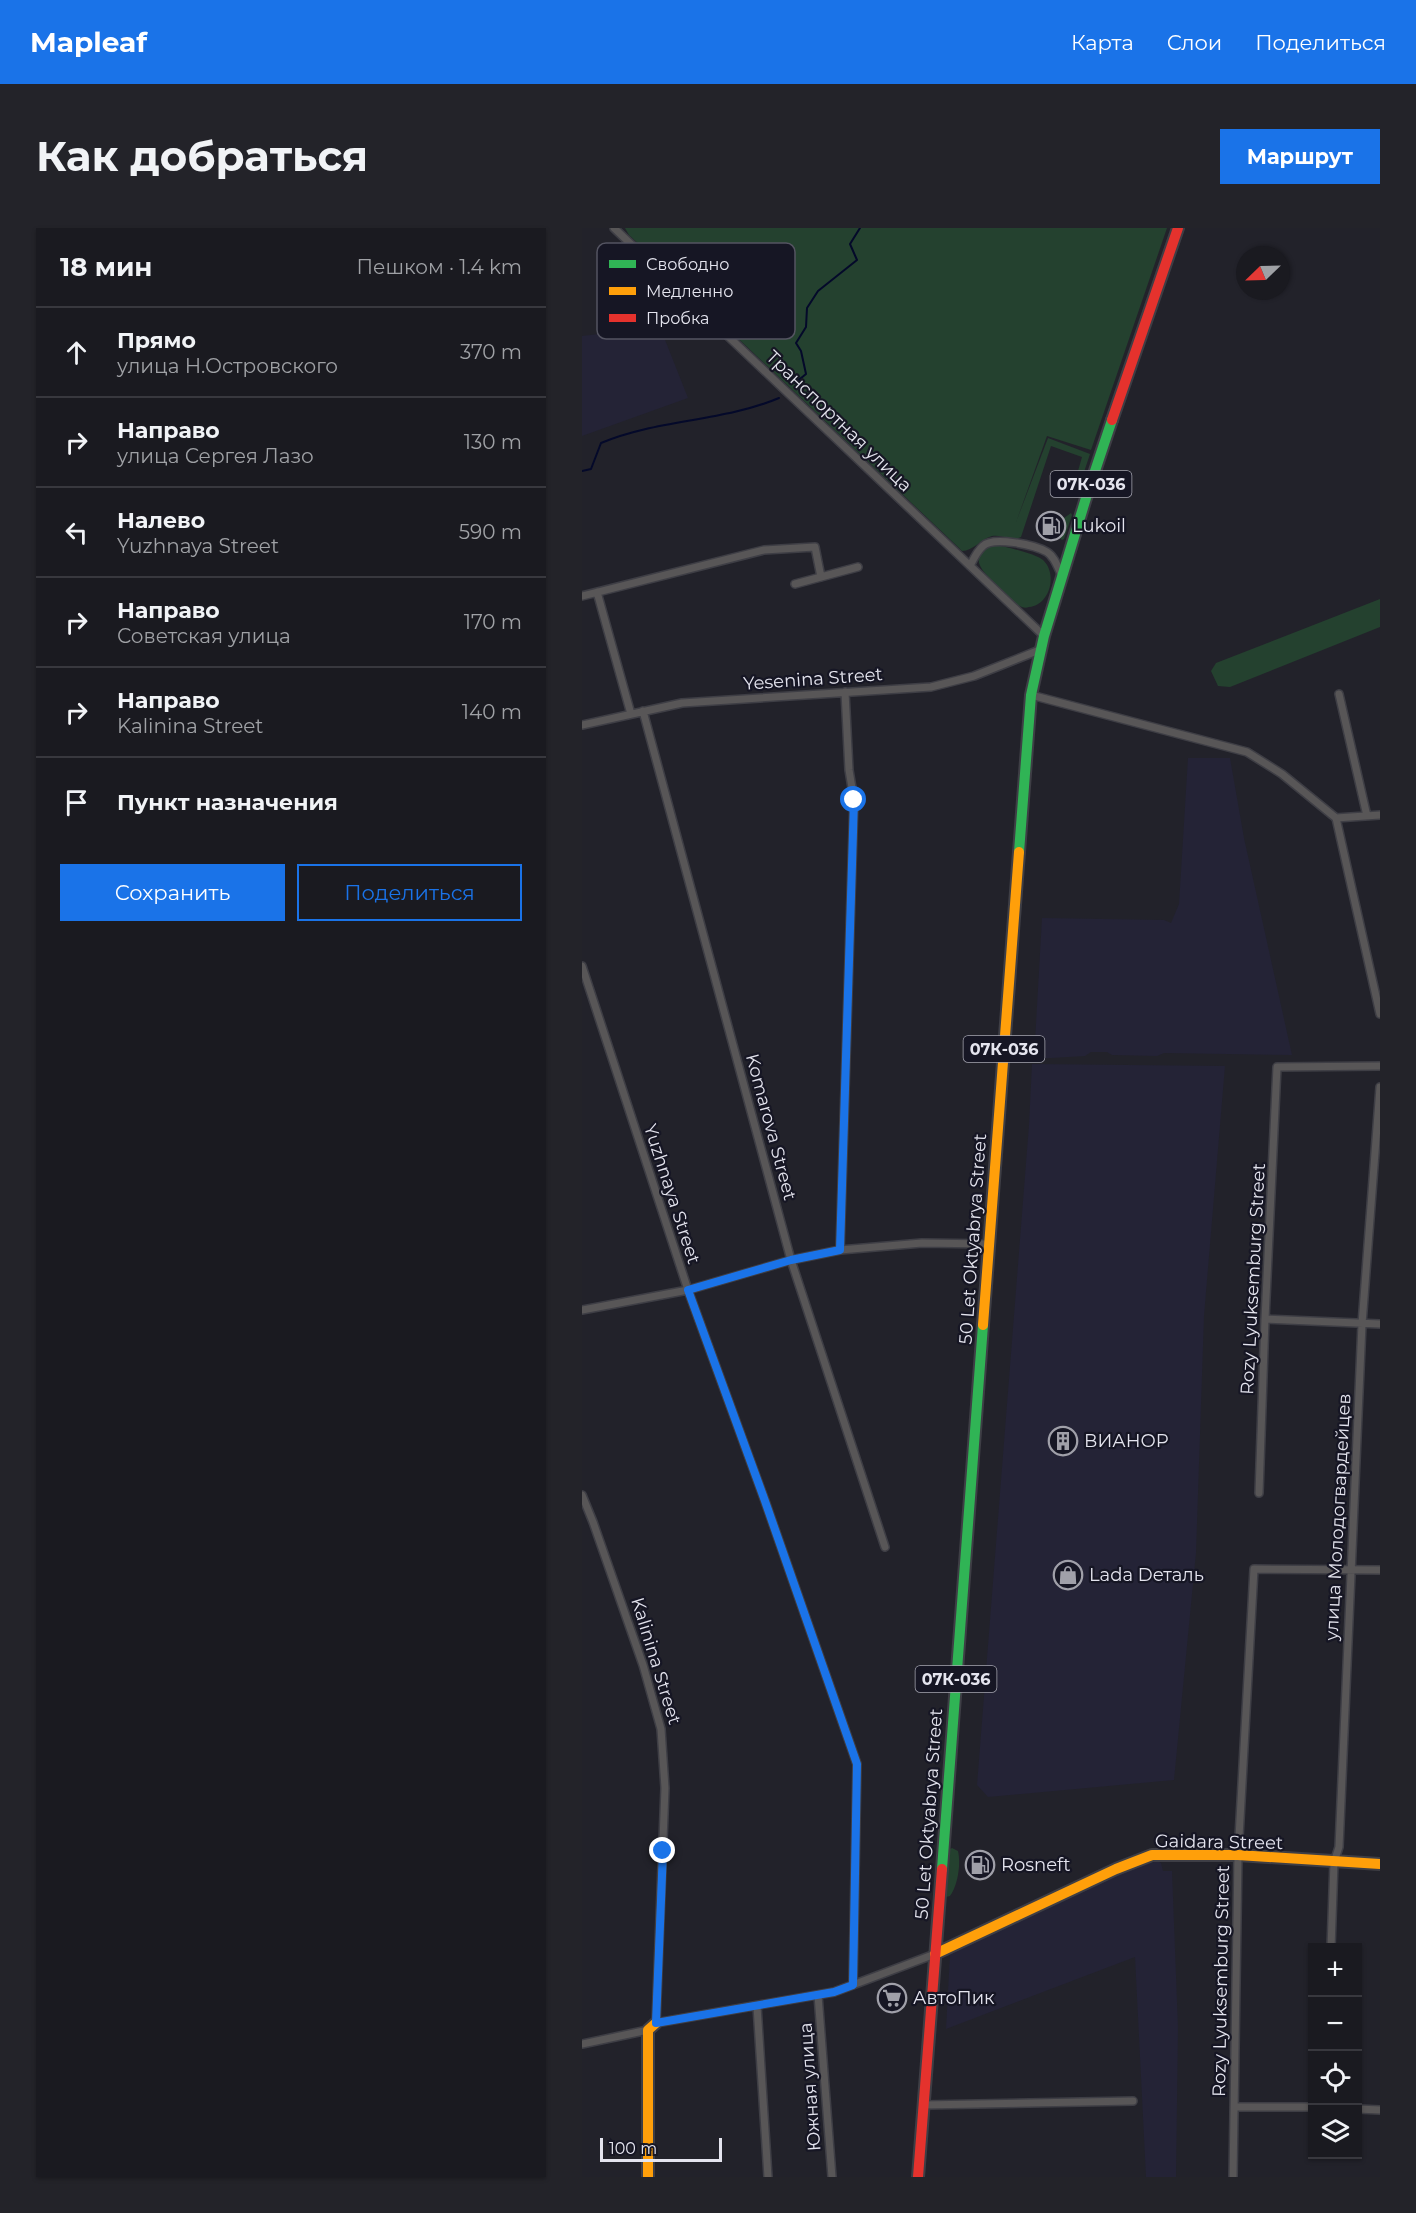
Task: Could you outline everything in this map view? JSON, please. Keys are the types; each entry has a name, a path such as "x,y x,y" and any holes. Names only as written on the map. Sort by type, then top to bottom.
{"main road":[{"name":"50 Let Oktyabrya Street","path":"918,2177 1031,695 1044,636 1062,576 1145,320 1178,228"},
{"name":"Gaidara Street","path":"935,1954 1116,1869 1152,1856 1238,1855 1380,1864"},
{"name":"Kalinina Street","path":"648,2177 652,2026"}],"street":[{"name":"Транспортная улица","path":"614,228 630,243"},
{"name":"Транспортная улица","path":"731,339 1044,636"},
{"path":"970,566 982,546 986,544 993,542 1028,544 1048,553 1062,576"},
{"path":"582,596 764,550 815,547 821,577"},
{"path":"795,584 858,567"},
{"path":"597,592 631,714"},
{"name":"Yesenina Street","path":"582,725 682,703 931,687 974,676 1042,649"},
{"path":"840,1250 854,800 849,770 845,692"},
{"path":"1339,694 1367,816"},
{"path":"1031,695 1247,752 1282,774 1336,818 1380,1014"},
{"name":"Komarova Street","path":"643,711 791,1260 885,1547"},
{"path":"1336,818 1380,815"},
{"name":"Yuzhnaya Street","path":"582,966 688,1290 857,1764 853,1985"},
{"name":"Rozy Lyuksemburg Street","path":"1259,1493 1278,1067 1380,1066"},
{"name":"улица Молодогвардейцев","path":"1331,1943 1334,1862 1339,1847 1362,1324 1380,1087"},
{"path":"582,1310 688,1290 791,1260 840,1250 922,1243 988,1244"},
{"path":"1265,1319 1380,1324"},
{"name":"Kalinina Street","path":"582,1495 643,1665 661,1730 665,1788 652,2026"},
{"name":"Rozy Lyuksemburg Street","path":"1233,2177 1238,1855 1254,1569 1351,1569"},
{"path":"1351,1569 1380,1570"},
{"path":"582,2044 652,2026 834,1992 935,1954"},
{"name":"Южная улица","path":"818,1995 832,2177"},
{"path":"757,2006 768,2177"},
{"path":"923,2105 1132,2101"},
{"path":"1234,2108 1308,2107"},
{"path":"1362,2109 1380,2110"}],"shaded area":[{"path":"597,334 597,339 665,339 688,398 582,436 582,336"},
{"path":"1188,758 1230,758 1244,838 1292,1055 1164,1053 1157,1056 1091,1052 1085,1056 1034,1059 1042,918 1164,920 1171,923 1179,904"},
{"path":"1032,1064 1225,1066 1204,1316 1196,1553 1174,1780 988,1797 977,1785"},
{"path":"1158,1861 1163,1871 1172,1871 1178,2028 1176,2177 1146,2177 1135,1957 946,2029 950,1954 1019,1918 1133,1867"}],"green space":[{"path":"625,228 1167,228 1091,450 1047,436 1015,525 1048,438 1090,454 1077,493 1072,492 1082,457 1051,446 1021,537 1014,539 992,536 962,551 739,339 795,339 795,243 637,243"},
{"path":"1071,513 1062,540 1059,537 1064,518"},
{"path":"995,545 1027,553 1043,560 1048,566 1051,580 1047,595 1042,601 1036,605 1021,607 988,577 980,565 980,554"},
{"path":"1380,599 1380,627 1230,687 1218,686 1211,671 1216,663"},
{"path":"950,1849 958,1851 959,1868 953,1891 950,1896 946,1897"}],"waterway":[{"path":"795,383 806,374 801,351 796,343 806,327 807,308 818,291 857,260 850,244 860,228"},
{"path":"582,471 591,469 601,443 645,429 735,412 779,398"}],"traffic: fast":[{"path":"1019,852 1031,695 1044,636 1112,420"},
{"path":"942,1869 983,1325"}],"traffic: slow":[{"path":"983,1325 1019,852"},
{"path":"935,1954 1116,1869 1152,1855 1238,1855 1380,1864"},
{"path":"648,2177 648,2030 656,2023"}],"traffic: jam":[{"path":"1112,420 1178,228"},
{"path":"918,2177 942,1869"}],"place":[{"name":"Lukoil","path":"1051,526"},
{"name":"ВИАНОР","path":"1063,1441"},
{"name":"Lada Dеталь","path":"1068,1575"},
{"name":"Rosneft","path":"980,1865"},
{"name":"АвтоПик","path":"892,1998"}],"route":[{"path":"663,1851 656,2023 834,1992 853,1985 857,1764 688,1290 791,1260 840,1250 854,800"}]}
